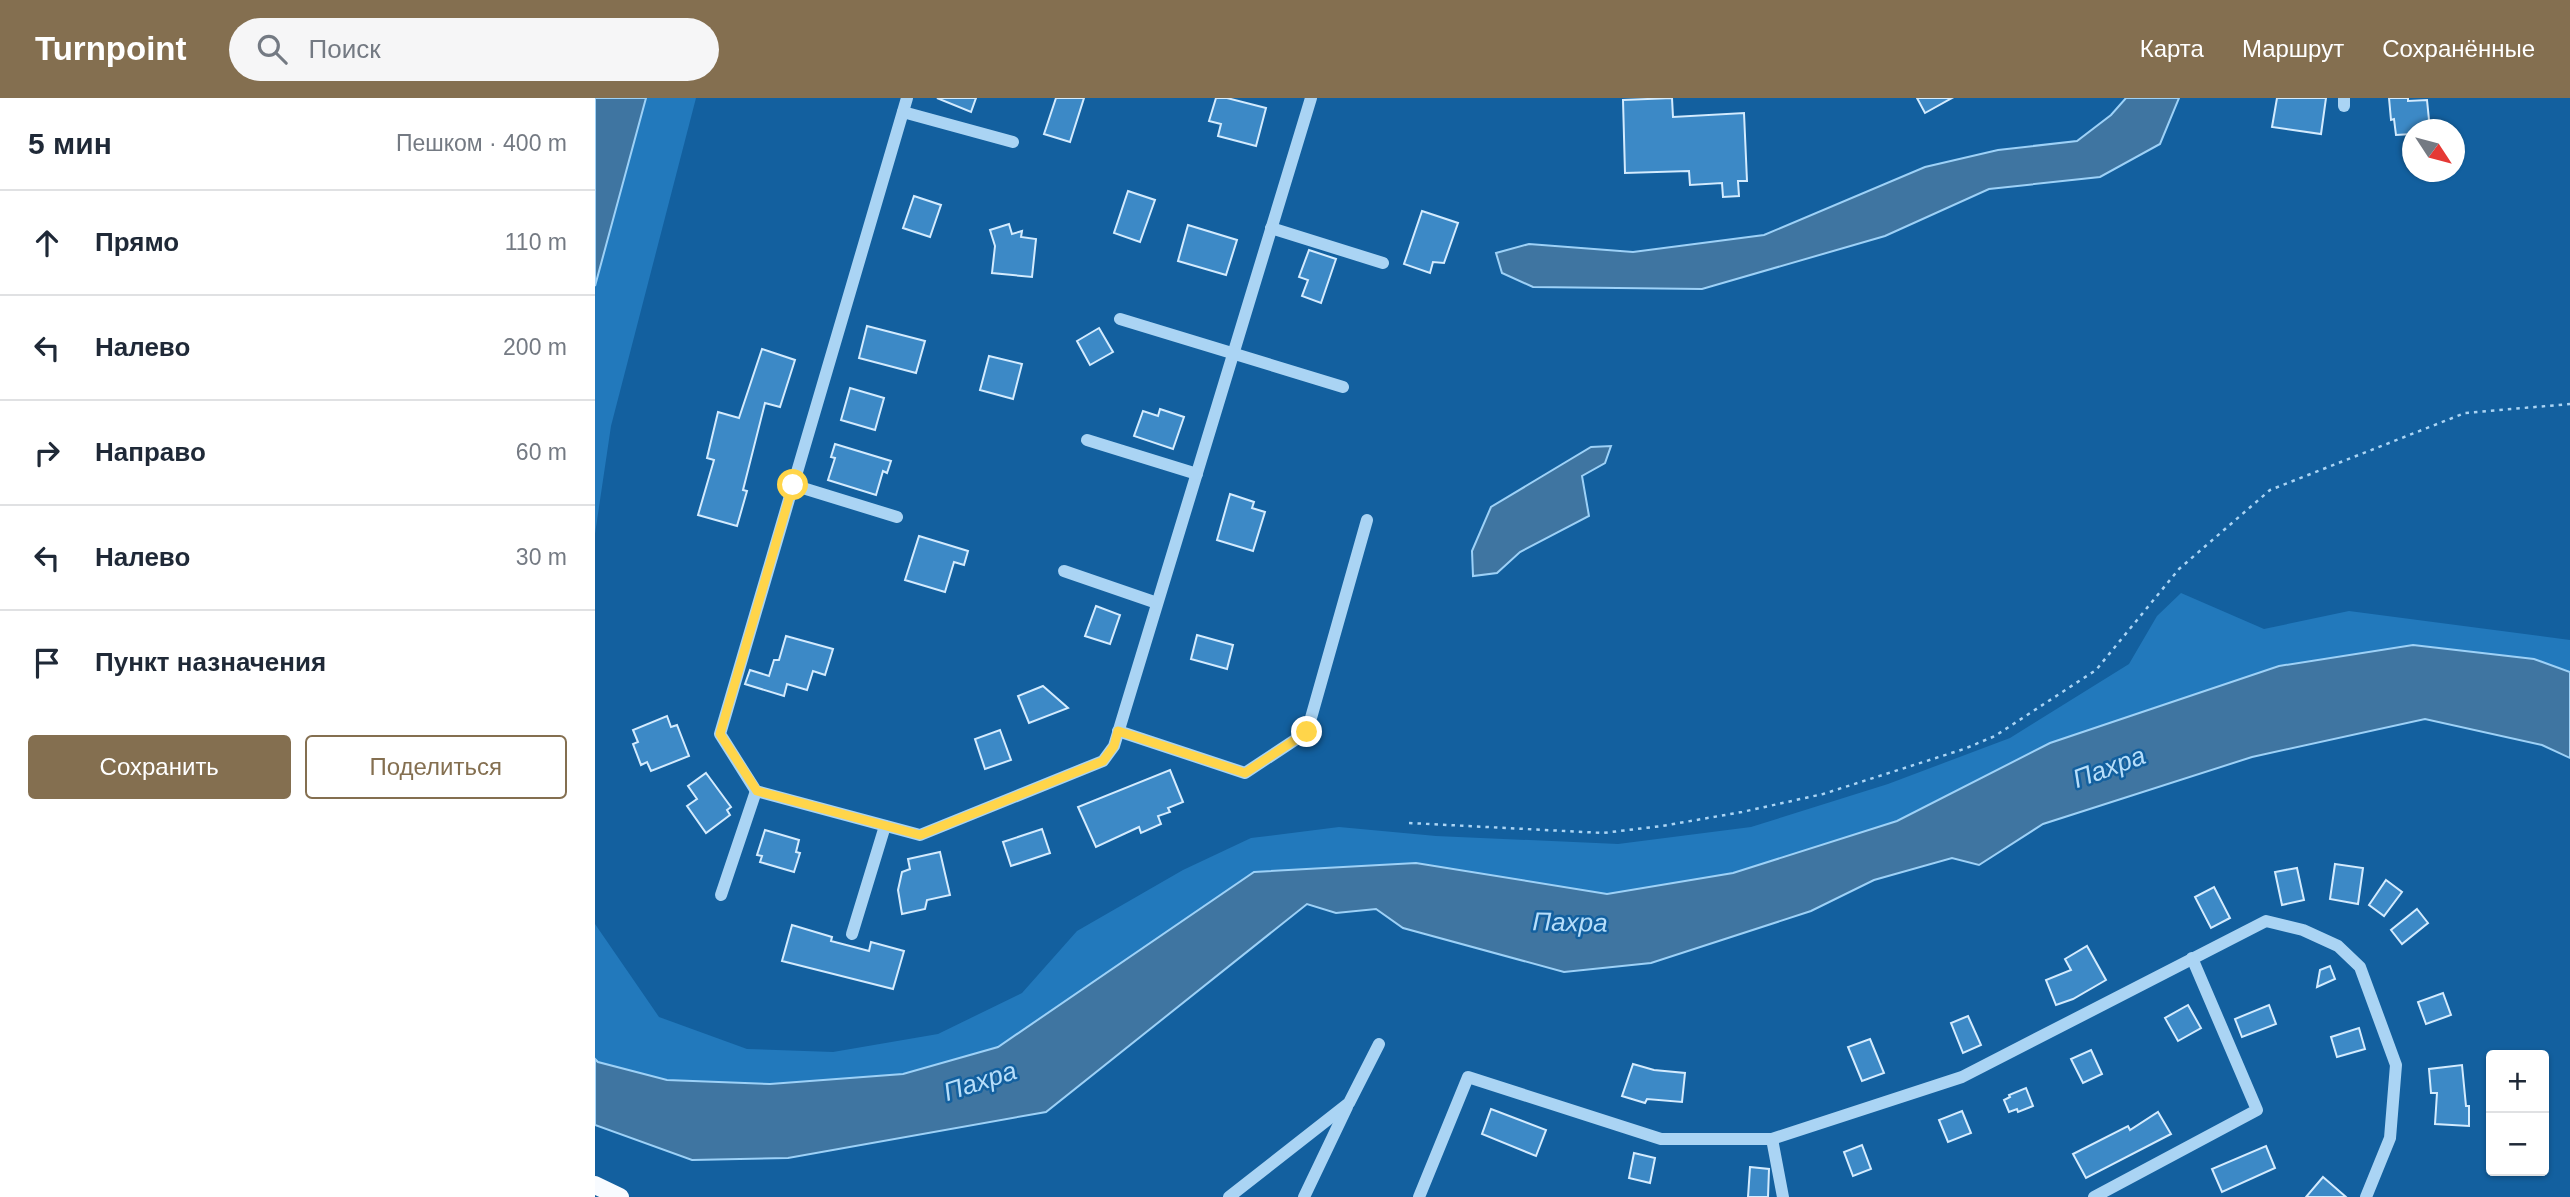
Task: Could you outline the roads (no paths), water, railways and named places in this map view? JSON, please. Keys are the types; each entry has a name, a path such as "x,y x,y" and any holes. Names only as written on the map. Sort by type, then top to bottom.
{"main road":[{"path":"595,1185 620,1197"}],"street":[{"path":"907,98 720,734 757,791 920,835 1103,761 1114,746 1311,98"},
{"path":"903,112 1013,142"},
{"path":"1271,228 1383,263"},
{"path":"1120,319 1343,387"},
{"path":"1087,440 1197,474"},
{"path":"793,485 897,517"},
{"path":"1118,731 1245,773 1307,732 1367,520"},
{"path":"1064,571 1157,603"},
{"path":"721,895 757,791"},
{"path":"852,934 885,826"},
{"path":"1419,1197 1468,1077 1661,1139 1772,1139 1962,1077 2266,921 2303,930 2338,946 2360,967 2396,1065 2390,1138 2366,1197"},
{"path":"2094,1197 2257,1110 2192,958"},
{"path":"1304,1197 1379,1044"},
{"path":"1229,1197 1349,1104"},
{"path":"1772,1139 1783,1197"}],"water":[{"path":"595,98 646,98 595,286"},
{"path":"2126,98 2179,98 2160,144 2100,177 1989,189 1885,236 1702,289 1533,287 1502,273 1496,253 1529,244 1633,252 1764,235 1925,167 1998,150 2077,141 2111,115"},
{"path":"1611,446 1605,463 1582,476 1589,516 1520,552 1497,573 1473,576 1472,551 1491,507 1591,447"},
{"name":"Пахра","path":"2413,645 2534,659 2570,672 2570,758 2542,745 2425,719 2252,757 2043,824 1979,865 1952,858 1874,880 1811,911 1651,963 1564,972 1403,928 1376,909 1336,913 1307,904 1046,1112 788,1158 692,1160 595,1125 595,1059 667,1080 770,1084 903,1074 998,1047 1254,872 1416,863 1607,894 1733,873 1897,821 2050,743 2279,666"}]}
